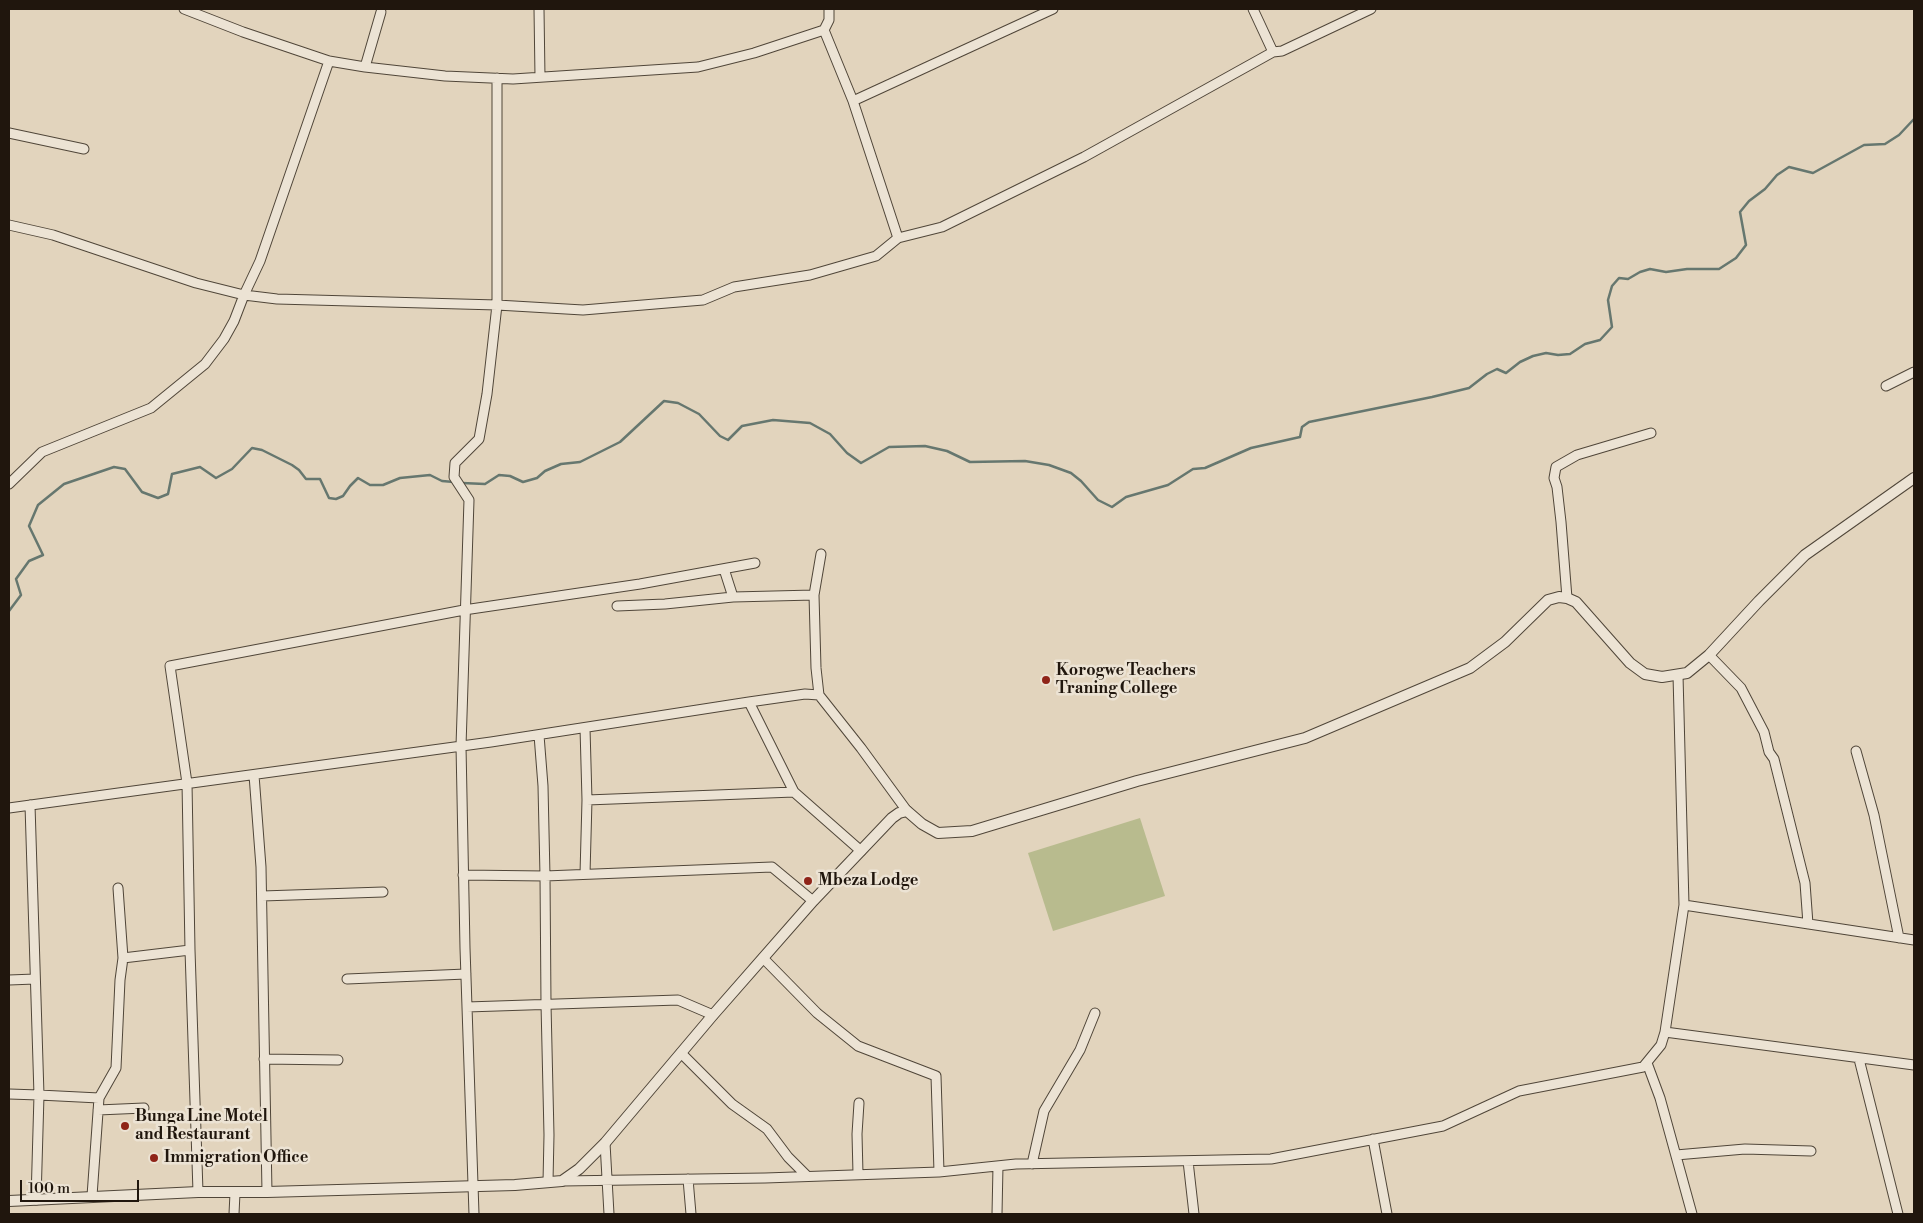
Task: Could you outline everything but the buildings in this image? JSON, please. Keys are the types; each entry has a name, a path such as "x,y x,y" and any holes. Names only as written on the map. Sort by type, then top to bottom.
{"street":[{"path":"184,9 242,32 329,61 445,76 497,78 698,67 754,53 824,30 829,20 829,9"},
{"path":"539,9 540,77"},
{"path":"853,101 1053,9"},
{"path":"1253,9 1274,52"},
{"path":"9,225 53,236 196,282 244,295 277,299 497,305 583,310 703,300 734,287 810,275 876,256 898,238 942,228 1084,157 1274,52 1282,51 1371,9"},
{"path":"365,67 381,12"},
{"path":"824,30 853,101 898,238"},
{"path":"9,484 42,452 151,408 205,364 224,339 234,321 260,261 329,61"},
{"path":"474,1214 463,875 461,746 469,500 454,477 455,463 479,439 487,394 497,305 497,78"},
{"path":"9,133 84,148"},
{"path":"1886,386 1914,372"},
{"path":"1567,598 1561,522 1557,487 1554,478 1556,467 1577,455 1651,433"},
{"path":"821,554 814,595 816,668 819,695 861,748 907,812 922,824 938,833 972,831 1137,781 1305,738 1470,668 1505,642 1548,600 1559,597 1576,602 1630,663 1645,674 1662,677 1687,673 1709,655 1805,555 1914,478"},
{"path":"198,1192 187,784 170,666 464,610 640,584 755,563"},
{"path":"724,568 733,597"},
{"path":"617,606 665,604 733,597 814,595"},
{"path":"1709,655 1741,688 1764,732 1774,759 1805,884 1808,924"},
{"path":"9,1201 198,1192 267,1192 515,1185 562,1181 939,1172 1032,1164 1271,1159 1443,1126 1519,1091 1643,1068 1660,1045 1664,1032 1684,905 1678,675"},
{"path":"9,808 539,735 805,694 819,695"},
{"path":"749,702 794,792 861,850"},
{"path":"585,728 587,800 585,874"},
{"path":"539,735 543,786 545,876 548,1182"},
{"path":"1856,751 1874,815 1899,938"},
{"path":"254,774 262,896 267,1192"},
{"path":"587,800 794,792"},
{"path":"30,804 39,1095 36,1200"},
{"path":"562,1181 579,1169 605,1143 713,1015 813,901 892,818 899,813 907,812"},
{"path":"463,875 545,876 772,867 813,901"},
{"path":"92,1196 98,1098 116,1068 120,980 123,958 118,888"},
{"path":"262,896 383,892"},
{"path":"1684,905 1914,940"},
{"path":"123,958 190,950"},
{"path":"763,958 817,1013 858,1046 936,1076 939,1172"},
{"path":"347,979 466,974"},
{"path":"9,980 35,979"},
{"path":"467,1007 678,1000 713,1015"},
{"path":"1032,1164 1044,1111 1080,1050 1095,1013"},
{"path":"1664,1032 1914,1065"},
{"path":"682,1054 732,1104 767,1129 806,1175"},
{"path":"264,1059 338,1060"},
{"path":"1859,1059 1898,1214"},
{"path":"1647,1063 1660,1098 1692,1214"},
{"path":"9,1094 98,1098"},
{"path":"858,1174 856,1134 859,1103"},
{"path":"98,1110 144,1108"},
{"path":"1373,1139 1387,1214"},
{"path":"605,1143 609,1214"},
{"path":"1676,1155 1745,1149 1811,1151"},
{"path":"1188,1161 1194,1214"},
{"path":"996,1214 998,1166"},
{"path":"688,1179 691,1214"},
{"path":"234,1192 234,1214"}],"green space":[{"path":"1140,818 1165,896 1053,931 1028,853"}],"waterway":[{"path":"462,483 485,484 499,475 510,476 523,482 537,478 545,471 561,464 580,462 620,442 664,401 678,403 699,414 720,436 728,440 742,426 773,420 810,423 830,434 847,453 861,463 889,447 925,446 947,451 970,462 1025,461 1049,465 1071,473 1098,500 1112,507 1126,497 1168,485 1193,469 1205,468 1251,448 1300,437 1302,427 1309,422 1469,388 1497,369 1506,373 1520,362 1533,356 1546,353 1570,354 1585,344 1600,340 1612,327 1608,300 1612,286 1619,278 1628,279 1650,269 1666,272 1687,269 1719,269 1736,258 1746,245 1740,212 1777,175 1789,167 1813,173 1864,145 1885,144 1899,135 1914,119"},
{"path":"9,611 21,595 16,579 29,561 43,555 29,526 38,505 64,484 114,467 125,469 142,492 158,498 168,494 172,474 200,467 216,478 232,469 252,448 262,450 292,465 306,479 320,479 329,498 336,499 343,496 358,478 370,485 383,485 400,478 430,475 442,481 454,482"}],"place":[{"name":"Korogwe Teachers Traning College","path":"1046,680"},
{"name":"Mbeza Lodge","path":"808,881"},
{"name":"Bunga Line Motel and Restaurant","path":"125,1126"},
{"name":"Immigration Office","path":"154,1158"}]}
